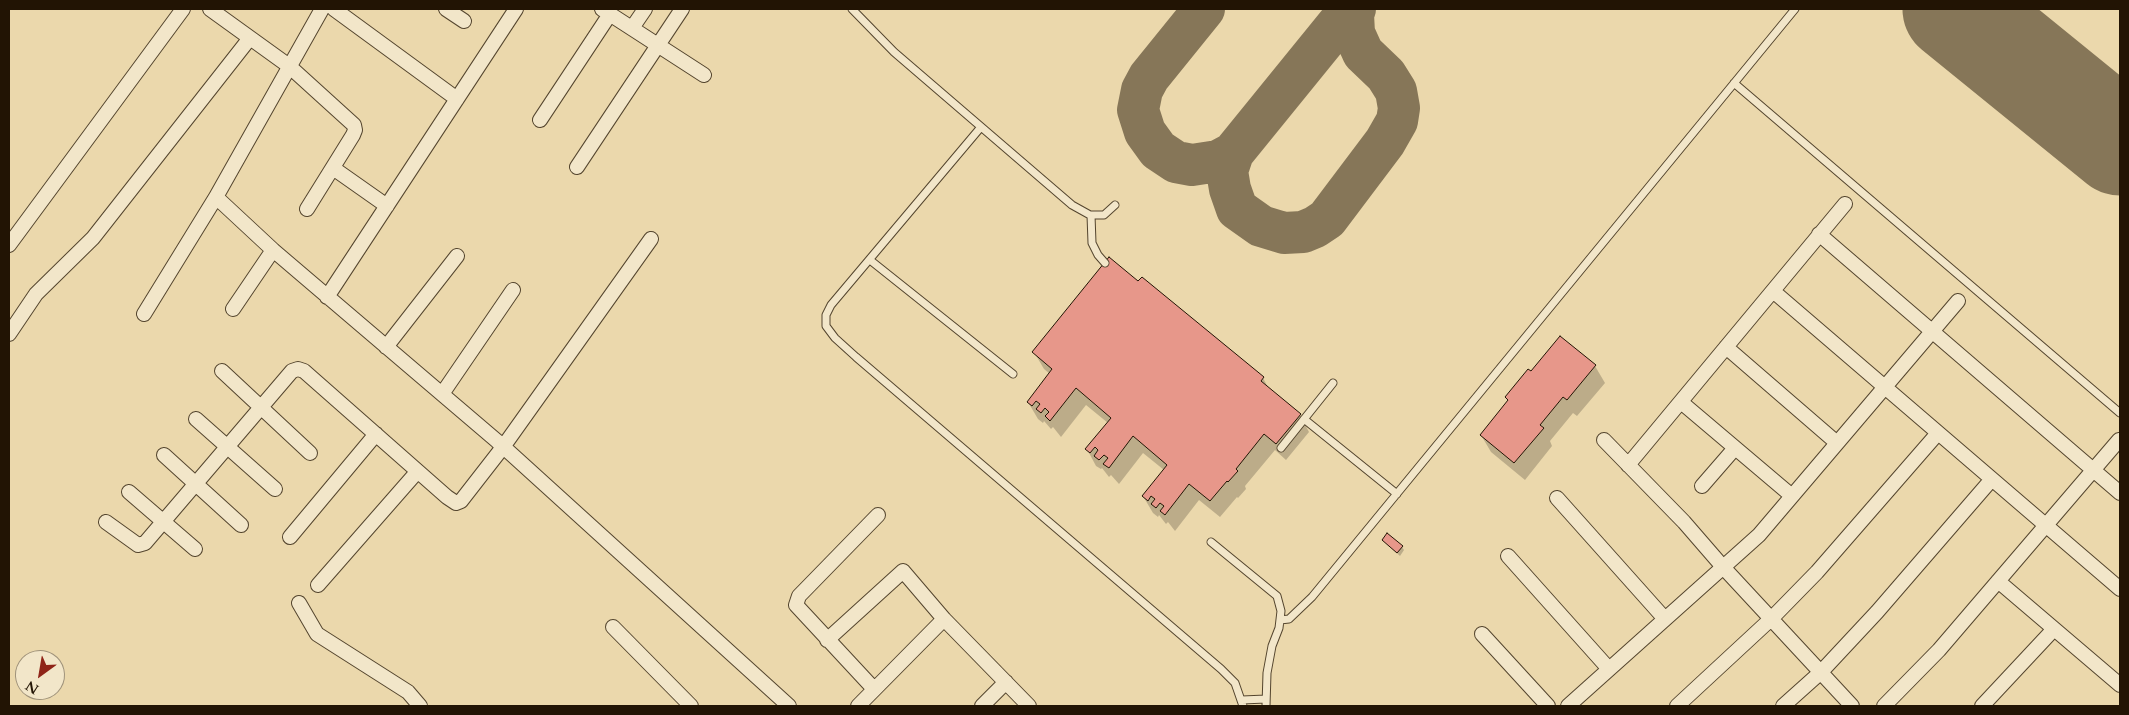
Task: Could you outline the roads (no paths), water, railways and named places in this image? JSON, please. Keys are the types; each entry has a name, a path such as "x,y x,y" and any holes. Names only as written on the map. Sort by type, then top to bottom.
{"street":[{"path":"9,245 183,9"},
{"path":"210,9 289,66 354,125 354,135 306,209"},
{"path":"144,314 216,197 322,9"},
{"path":"334,9 457,99"},
{"path":"446,9 464,21"},
{"path":"327,297 516,9"},
{"path":"632,28 645,9"},
{"path":"576,167 682,9"},
{"path":"540,120 606,11 704,75"},
{"path":"9,334 36,294 94,238 250,38"},
{"path":"333,168 387,206"},
{"path":"216,197 327,297 503,446 789,706"},
{"path":"1628,465 1845,204"},
{"path":"1819,234 2120,493"},
{"path":"106,522 135,543 142,545 292,371 298,369 304,371 451,501 456,503 461,501 503,446 651,239"},
{"path":"233,309 273,250"},
{"path":"386,347 456,256"},
{"path":"442,394 513,290"},
{"path":"1773,291 2120,589"},
{"path":"1568,706 1759,535 1958,301"},
{"path":"1726,347 1837,443"},
{"path":"222,371 262,406 310,453"},
{"path":"1681,402 1792,496"},
{"path":"196,418 275,489"},
{"path":"1676,706 1772,618 1818,572 1938,433"},
{"path":"290,537 376,434"},
{"path":"1604,440 1684,522 1722,567 1772,618 1852,706"},
{"path":"1884,706 1939,650 2119,440"},
{"path":"1702,486 1734,448"},
{"path":"164,455 241,524"},
{"path":"318,585 417,472"},
{"path":"1783,706 1821,672 1877,612 1992,479"},
{"path":"129,492 195,549"},
{"path":"1556,498 1664,619"},
{"path":"874,689 798,609 796,601 878,514"},
{"path":"1508,556 1609,669"},
{"path":"827,640 903,571 944,619 1029,706"},
{"path":"1998,581 2120,685"},
{"path":"299,603 317,634 408,692 420,706"},
{"path":"858,706 944,619"},
{"path":"613,627 691,706"},
{"path":"1982,706 2054,629"},
{"path":"1482,634 1548,706"},
{"path":"982,706 1006,682"}],"lane":[{"path":"852,9 894,52 1072,205 1091,215 1104,215 1115,204"},
{"path":"1280,620 1289,619 1312,597 1796,9"},
{"path":"1734,83 2120,413"},
{"path":"981,127 831,305 826,315 826,326 835,338 1221,669 1235,683 1243,703 1266,703 1267,673 1281,611 1277,596 1211,542"},
{"path":"1091,215 1092,243 1098,255 1105,263"},
{"path":"870,260 1013,374"},
{"path":"1281,448 1333,383"},
{"path":"1304,419 1397,494"}]}
